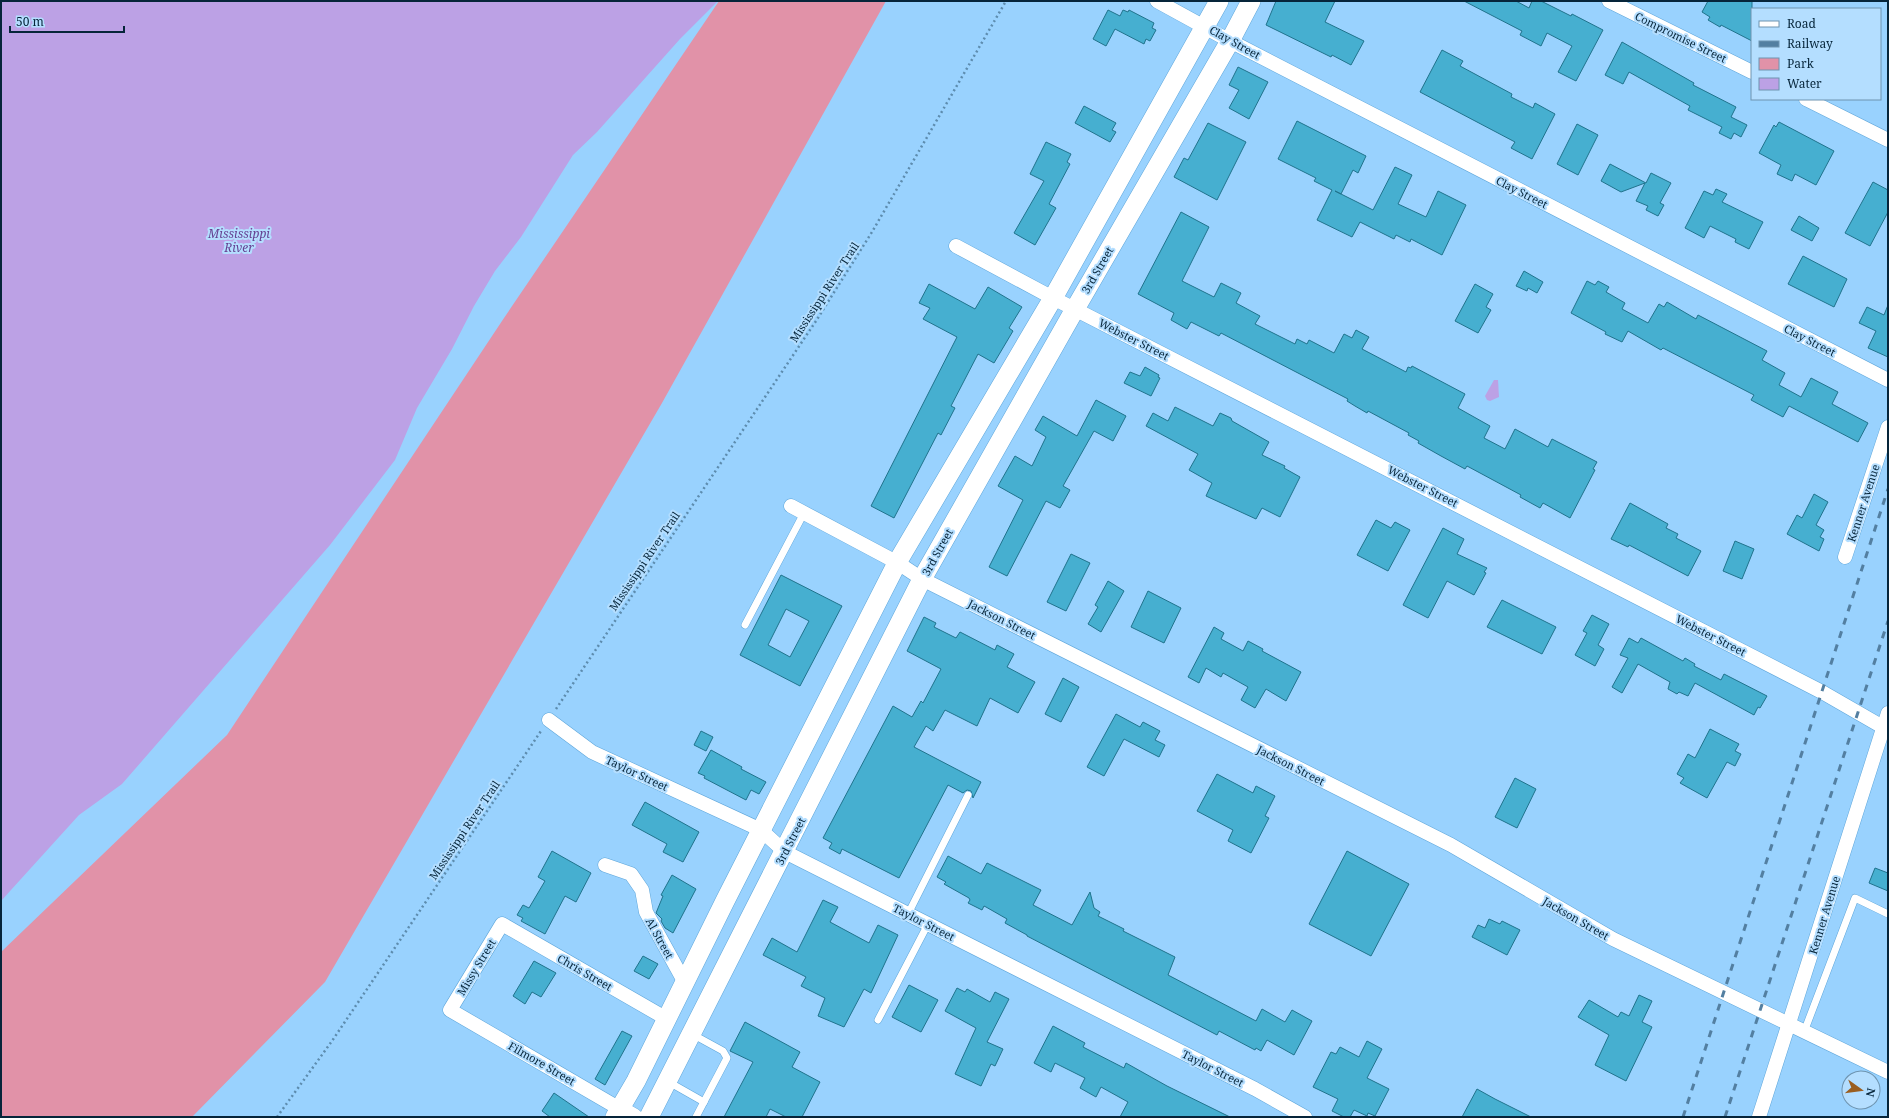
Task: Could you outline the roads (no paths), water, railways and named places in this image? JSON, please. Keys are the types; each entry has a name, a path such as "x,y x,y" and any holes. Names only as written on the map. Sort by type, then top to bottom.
{"main road":[{"path":"623,1114 634,1086 761,830 898,563 1053,298 1219,1"},
{"name":"3rd Street","path":"649,1117 785,852 922,579 1075,309 1230,41 1251,1"}],"street":[{"name":"Clay Street","path":"1157,1 1206,26 1230,41 1888,380"},
{"name":"Compromise Street","path":"1609,1 1751,72"},
{"path":"1808,100 1888,140"},
{"name":"Webster Street","path":"956,246 1053,298 1780,670 1886,728"},
{"name":"Kenner Avenue","path":"1845,557 1888,427"},
{"name":"Jackson Street","path":"791,506 898,563 922,579 1445,842 1614,939 1888,1072"},
{"name":"Kenner Avenue","path":"1759,1117 1886,728 1888,713"},
{"name":"Taylor Street","path":"549,720 592,752 761,830 785,852 1255,1090 1305,1117"},
{"name":"Al Street","path":"605,865 631,874 642,890 646,912 685,983"},
{"name":"Missy Street","path":"450,1010 502,924"},
{"name":"Chris Street","path":"502,924 667,1019"},
{"name":"Filmore Street","path":"450,1010 623,1114"}],"lane":[{"path":"745,625 804,513"},
{"path":"908,914 968,795"},
{"path":"1804,1032 1854,898 1888,914"},
{"path":"878,1020 928,924"},
{"path":"692,1034 723,1051 727,1058 696,1117"},
{"path":"667,1081 704,1102"}],"water":[{"name":"Mississippi River","path":"1,1 718,1 680,39 597,132 573,155 521,237 495,271 474,306 452,349 417,408 395,460 330,545 122,784 79,815 1,901"},
{"path":"1494,380 1498,380 1499,397 1490,401 1487,400 1485,396"}],"railway":[{"path":"1683,1117 1888,489"},
{"path":"1725,1117 1888,621"}]}
